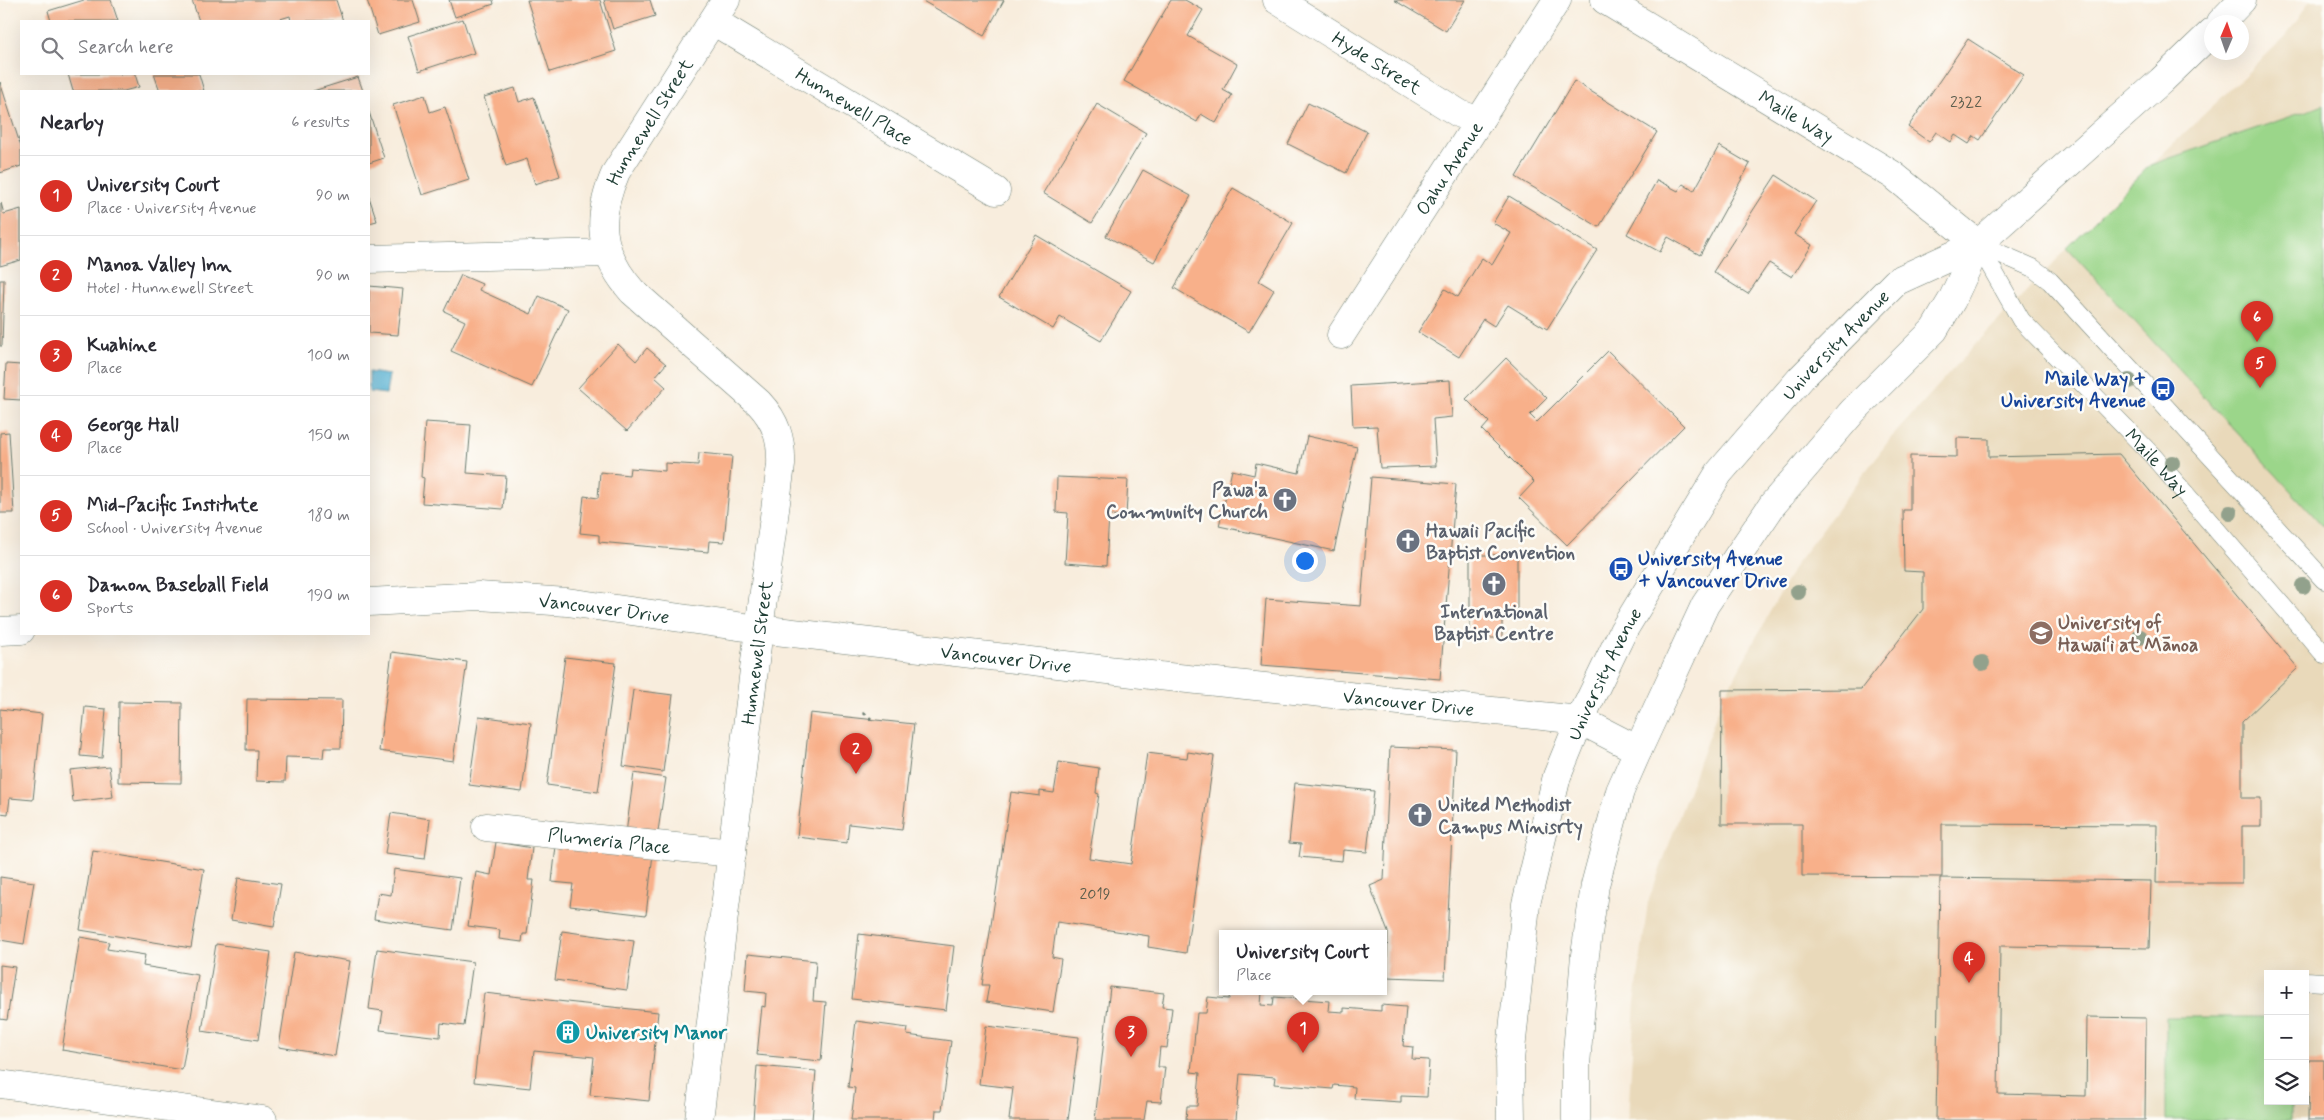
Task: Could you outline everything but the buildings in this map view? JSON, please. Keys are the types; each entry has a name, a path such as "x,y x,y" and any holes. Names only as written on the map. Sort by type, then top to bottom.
{"street":[{"name":"Hyde Street","path":"1277,0 1460,114 1479,121"},
{"name":"Oahu Avenue","path":"1341,335 1557,0"},
{"name":"Maile Way","path":"1605,0 1893,175 1978,244"},
{"path":"2228,15 2242,0"},
{"name":"Hunnewell Place","path":"719,10 996,191"},
{"name":"Hunnewell Street","path":"699,1120 758,629 781,465 779,436 766,410 622,280 607,254 603,212 605,198 616,172 719,10"},
{"name":"University Avenue","path":"1511,1120 1510,1060 1526,904 1558,776 1580,720 1623,631 1719,472 1802,377 1897,281 1978,244 2161,81 2204,40"},
{"name":"University Avenue","path":"1576,1120 1576,1065 1583,982 1595,885 1620,791 1638,750 1705,605 1773,504 1853,411 1934,330 1952,300 1978,244"},
{"path":"370,259 607,254"},
{"name":"Vancouver Drive","path":"370,602 488,596 566,602 758,629 1159,676 1580,720 1638,750"},
{"path":"0,631 20,630"},
{"name":"Plumeria Place","path":"486,827 732,853"},
{"path":"0,1084 263,1120"}],"lane":[{"name":"Maile Way","path":"1978,244 2033,268 2050,281 2324,580"},
{"name":"Maile Way","path":"1978,244 2021,320 2152,455 2324,654"},
{"path":"2309,981 2324,982"}],"path":[{"path":"863,712 871,719"}],"shaded area":[{"name":"University of Hawaiʻi at Mānoa","path":"2310,0 2324,0 2324,1120 1628,1120 1635,1002 1648,902 1721,702 1796,564 1890,439 1974,346 2108,206 2287,35"}],"green space":[{"path":"2324,105 2324,527 2067,248 2150,165"},
{"path":"2166,1017 2264,1017 2264,1105 2291,1105 2291,1120 2166,1120"}],"water":[{"path":"370,372 389,375 386,394 370,392"}],"place":[{"name":"Damon Baseball Field","path":"2257,342"},
{"name":"Mid-Pacific Institute","path":"2260,388"},
{"name":"Maile Way + University Avenue","path":"2163,389"},
{"name":"Pawa'a Community Church","path":"1285,500"},
{"name":"Hawaii Pacific Baptist Convention","path":"1408,541"},
{"name":"University Avenue + Vancouver Drive","path":"1621,569"},
{"name":"International Baptist Centre","path":"1494,584"},
{"name":"University of Hawaiʻi at Mānoa","path":"2041,633"},
{"name":"Manoa Valley Inn","path":"856,774"},
{"name":"United Methodist Campus Minisrty","path":"1420,815"},
{"name":"George Hall","path":"1969,983"},
{"name":"University Manor","path":"568,1032"},
{"name":"University Court","path":"1303,1053"},
{"name":"Kuahine","path":"1131,1057"}]}
